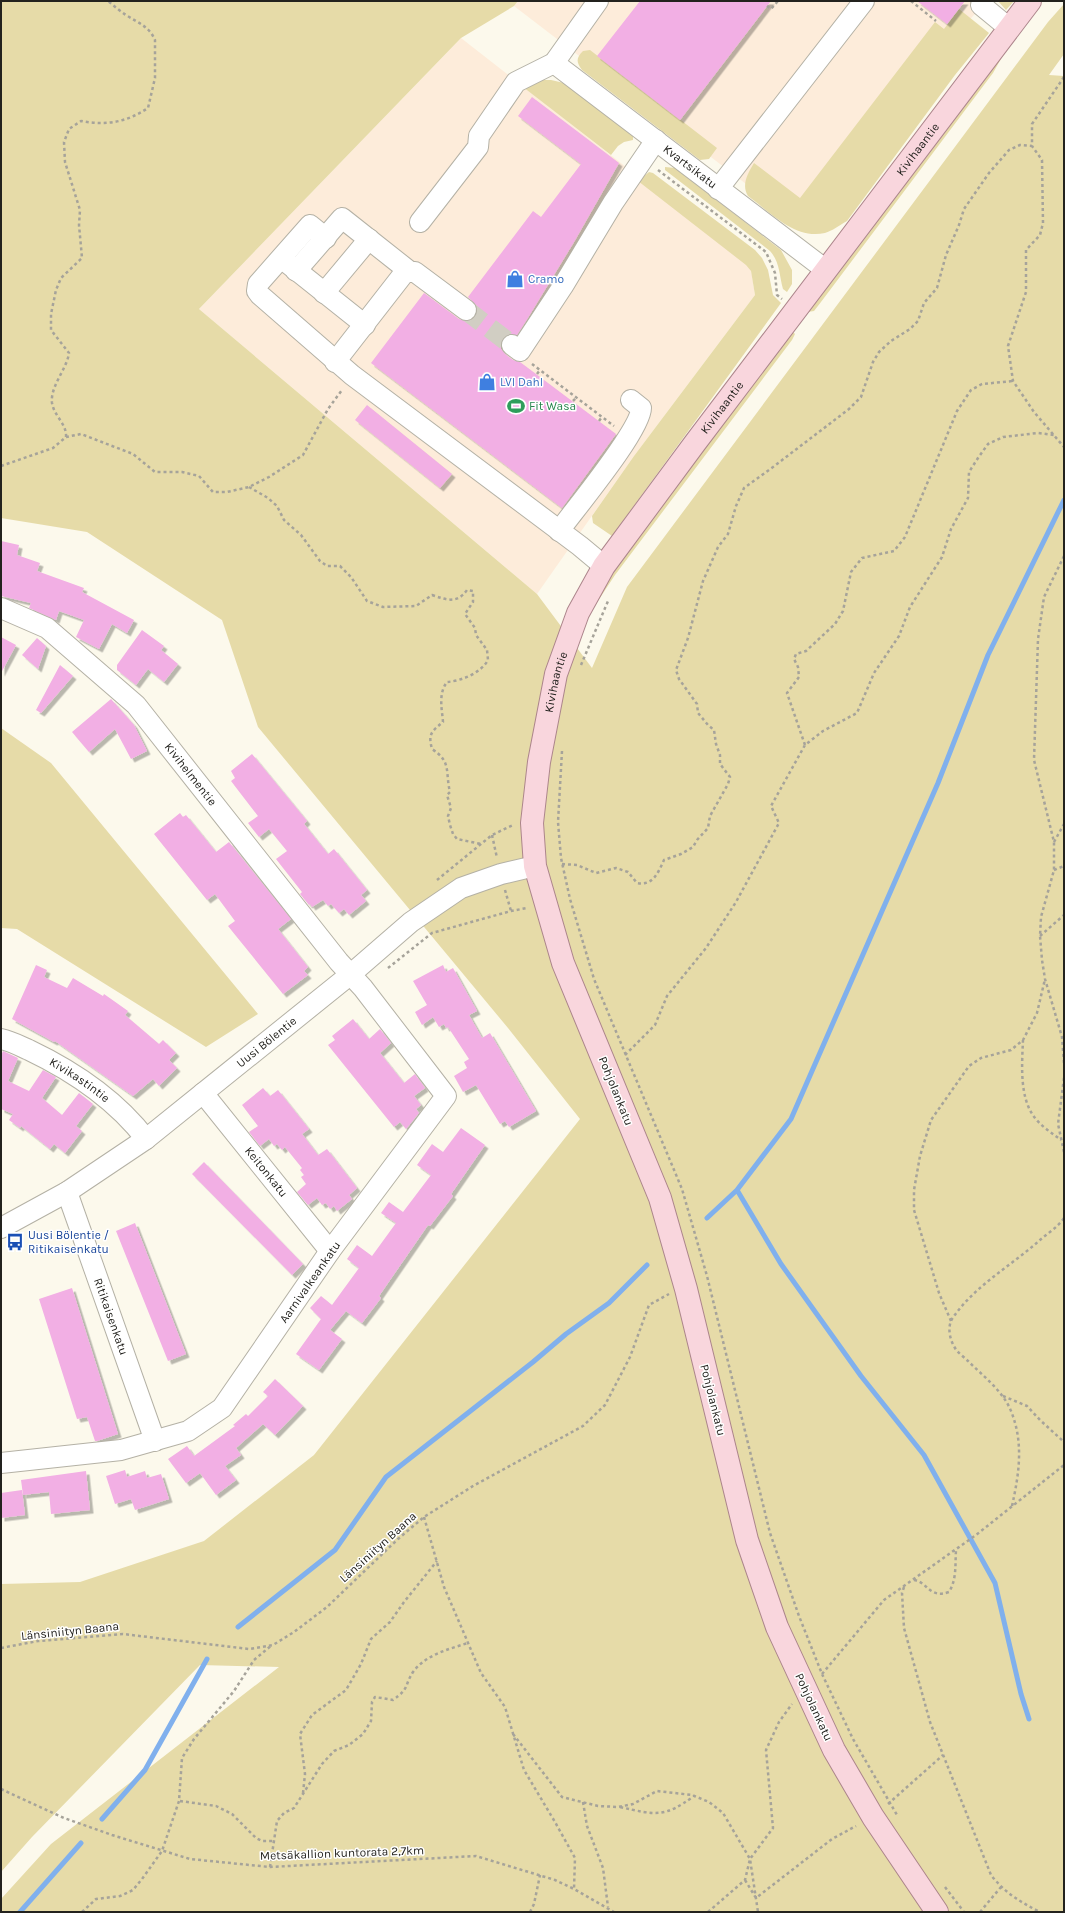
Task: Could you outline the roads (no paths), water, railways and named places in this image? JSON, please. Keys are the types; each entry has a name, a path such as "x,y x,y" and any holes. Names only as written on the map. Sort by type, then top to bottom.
{"main road":[{"name":"Kivihaantie","path":"535,866 532,824 539,762 556,674 578,613 604,566 1030,1"},
{"name":"Pohjolankatu","path":"535,866 545,905 563,963 660,1198 686,1289 747,1540 777,1627 834,1750 873,1818 937,1912"}],"street":[{"path":"420,222 478,147 479,136 516,82 554,63 598,1"},
{"path":"718,189 864,1"},
{"path":"984,1 981,5 1009,28"},
{"name":"Kvartsikatu","path":"554,63 826,270"},
{"path":"512,345 520,351 563,286 642,158 656,140"},
{"path":"296,271 342,218 409,271 415,272 466,310"},
{"path":"326,238 310,225 258,284 257,291 268,304 352,376 604,566"},
{"path":"324,293 369,240"},
{"path":"282,258 296,271 365,325"},
{"path":"335,362 405,272 409,271"},
{"path":"559,531 627,440 641,414 641,408 631,400"},
{"name":"Kivihelmentie","path":"1,608 47,628 136,705 351,974"},
{"name":"Uusi Bölentie","path":"1,1228 67,1192 146,1139 351,974 411,922 461,888 501,874 535,866"},
{"name":"Aarnivalkeankatu","path":"1,1463 121,1450 188,1431 222,1408 330,1251 446,1096 351,974"},
{"name":"Kivikastintie","path":"1,1039 35,1053 62,1067 100,1093 133,1122 146,1139"},
{"name":"Keitonkatu","path":"203,1093 330,1251"},
{"name":"Ritikaisenkatu","path":"67,1192 154,1441"}],"waterway":[{"path":"707,1218 737,1190 791,1119 938,783 988,655 1064,500"},
{"path":"737,1190 781,1264 861,1376 924,1455 995,1583 1021,1694 1029,1719"},
{"path":"238,1627 335,1550 386,1477 533,1362 566,1334 609,1303 647,1265"},
{"path":"102,1819 145,1770 207,1659"},
{"path":"20,1912 81,1843"}],"tunnel":[{"path":"466,310 512,345"}],"place":[{"name":"Cramo","path":"515,279"},
{"name":"LVI Dahl","path":"487,382"},
{"name":"Fit Wasa","path":"516,406"},
{"name":"Uusi Bölentie / Ritikaisenkatu","path":"15,1242"}]}
